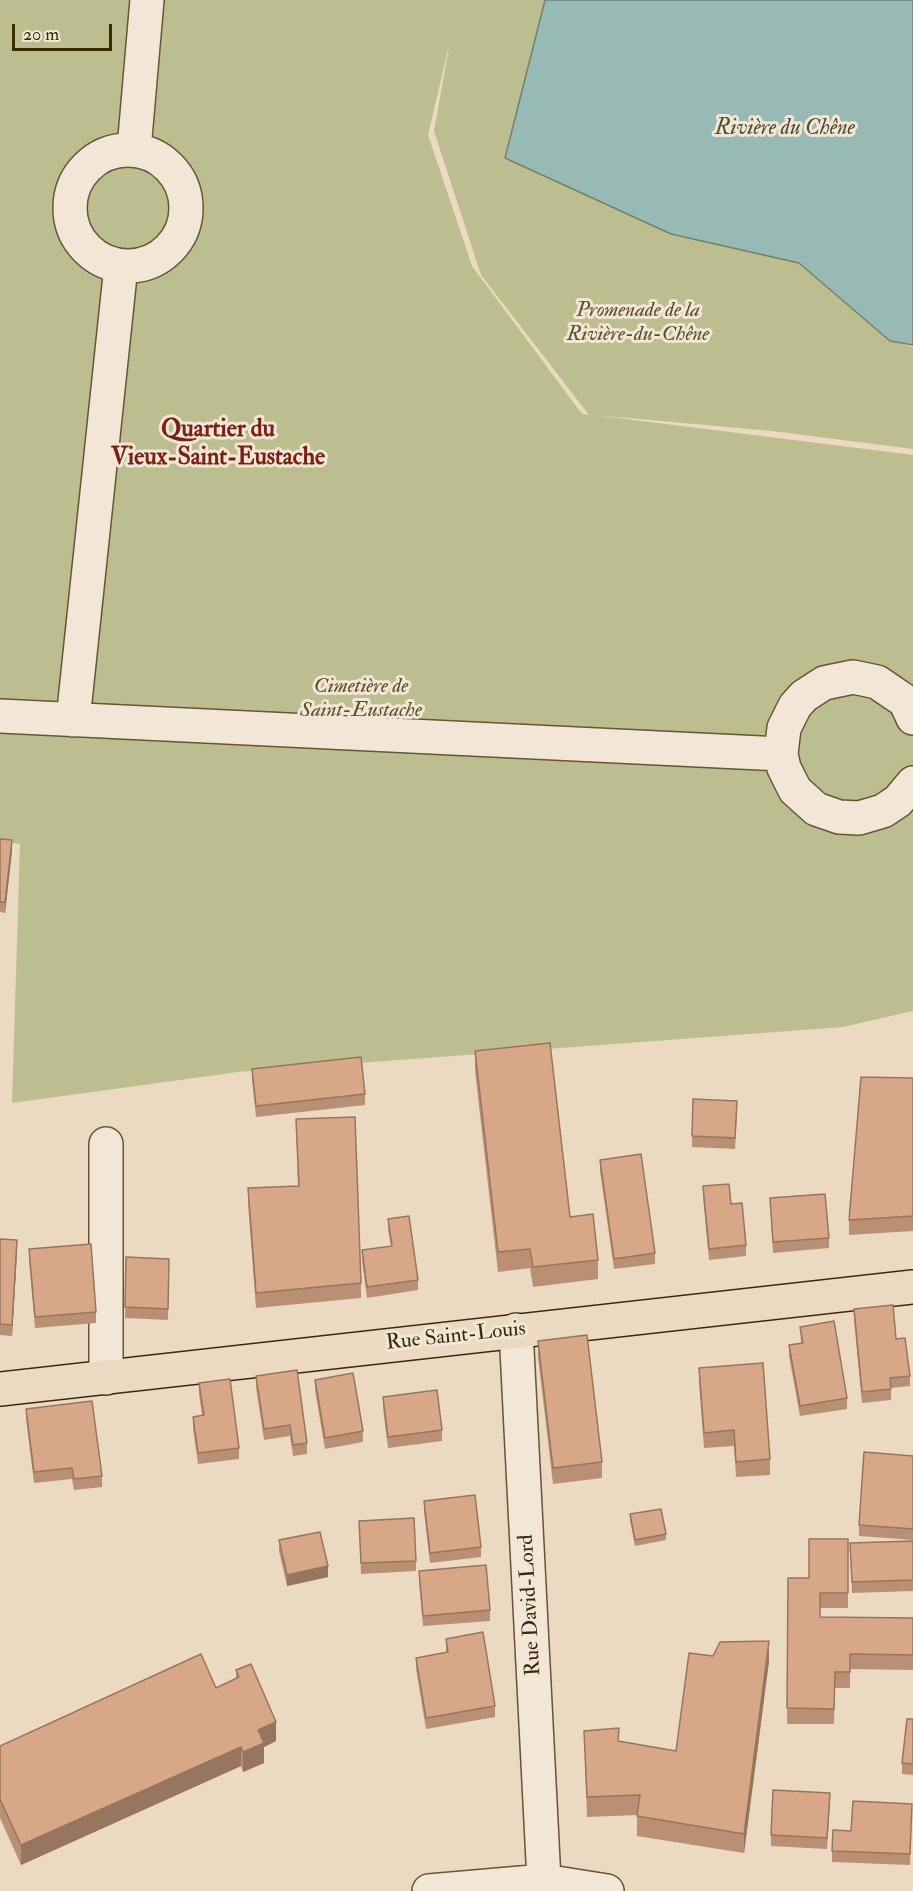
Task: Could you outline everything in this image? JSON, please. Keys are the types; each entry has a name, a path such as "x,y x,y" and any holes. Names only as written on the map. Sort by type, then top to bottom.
{"main road":[{"name":"Rue Saint-Louis","path":"0,1389 913,1287"}],"street":[{"path":"134,149 147,0"},
{"path":"134,149 154,155 173,170 183,188 186,211 182,231 163,255 144,264 121,266 101,260 85,248 75,234 69,214 71,191 80,173 99,156 119,150 134,149"},
{"path":"73,720 121,266"},
{"path":"913,718 904,701 877,682 853,677 824,683 804,696 795,706 784,728 782,754 784,768 795,790 816,809 839,818 860,818 883,812 898,801 913,783"},
{"path":"0,716 782,754"},
{"path":"106,1144 106,1378"},
{"name":"Rue David-Lord","path":"516,1330 544,1881"},
{"path":"429,1891 544,1881 607,1891"}],"green space":[{"name":"Cimetière de Saint-Eustache","path":"0,0 545,0 505,158 671,234 799,263 890,341 913,347 913,449 772,431 594,415 913,455 913,1011 843,1027 238,1072 12,1103 20,844 0,841","holes":["450,41 434,131 481,275 589,415 582,414 472,266 428,135"]}],"water":[{"name":"Rivière du Chêne","path":"545,0 913,0 913,345 890,341 799,263 671,234 505,158"}],"building":[{"path":"0,839 12,840 5,902 0,902"},
{"path":"550,1043 570,1217 593,1214 598,1260 533,1267 530,1249 498,1252 475,1051"},
{"path":"361,1057 365,1094 256,1106 252,1069"},
{"path":"861,1077 913,1078 913,1216 849,1220"},
{"path":"693,1099 737,1101 735,1138 692,1136"},
{"path":"355,1117 361,1283 256,1293 248,1188 299,1186 296,1119"},
{"path":"641,1154 655,1253 614,1259 600,1160"},
{"path":"729,1184 731,1204 742,1203 746,1245 709,1249 703,1186"},
{"path":"825,1194 829,1238 773,1242 770,1198"},
{"path":"409,1216 418,1280 367,1287 362,1250 392,1246 388,1219"},
{"path":"0,1239 17,1240 12,1325 0,1324"},
{"path":"91,1244 96,1312 35,1317 29,1249"},
{"path":"126,1257 169,1259 168,1309 125,1307"},
{"path":"893,1305 896,1339 905,1338 910,1376 890,1378 891,1389 862,1392 854,1309"},
{"path":"834,1321 847,1398 800,1406 789,1345 803,1343 800,1327"},
{"path":"587,1335 602,1462 553,1468 538,1341"},
{"path":"763,1363 770,1459 736,1462 734,1430 704,1433 699,1368"},
{"path":"297,1370 307,1443 293,1445 290,1425 264,1429 256,1376"},
{"path":"353,1373 363,1431 325,1438 315,1380"},
{"path":"230,1379 239,1448 198,1453 193,1417 204,1415 199,1383"},
{"path":"437,1390 442,1430 388,1437 383,1397"},
{"path":"92,1401 102,1476 74,1479 72,1468 34,1472 26,1409"},
{"path":"864,1452 913,1456 913,1529 859,1525"},
{"path":"475,1495 481,1547 430,1553 424,1501"},
{"path":"661,1509 666,1534 635,1540 630,1514"},
{"path":"414,1518 416,1561 361,1563 359,1521"},
{"path":"320,1532 328,1566 287,1575 279,1540"},
{"path":"809,1539 848,1539 848,1593 820,1593 820,1617 913,1618 913,1655 850,1654 850,1672 835,1672 834,1709 787,1708 788,1578 809,1578"},
{"path":"913,1541 913,1580 852,1582 850,1543"},
{"path":"486,1565 490,1610 423,1616 419,1571"},
{"path":"483,1632 495,1706 426,1718 416,1658 448,1652 446,1639"},
{"path":"769,1641 744,1834 637,1816 640,1795 587,1797 584,1731 619,1728 618,1741 676,1751 689,1653 713,1656 720,1642"},
{"path":"201,1654 216,1688 239,1677 236,1670 251,1664 276,1722 258,1730 264,1743 243,1752 241,1747 21,1845 0,1799 0,1746"},
{"path":"907,1719 913,1719 913,1764 902,1763"},
{"path":"773,1790 830,1793 827,1838 771,1835"},
{"path":"853,1801 912,1804 910,1854 832,1851 833,1830 851,1831"}],"district":[{"name":"Quartier du Vieux-Saint-Eustache","path":"218,445"}],"park label":[{"name":"Promenade de la Rivière-du-Chêne","path":"638,323"}]}
